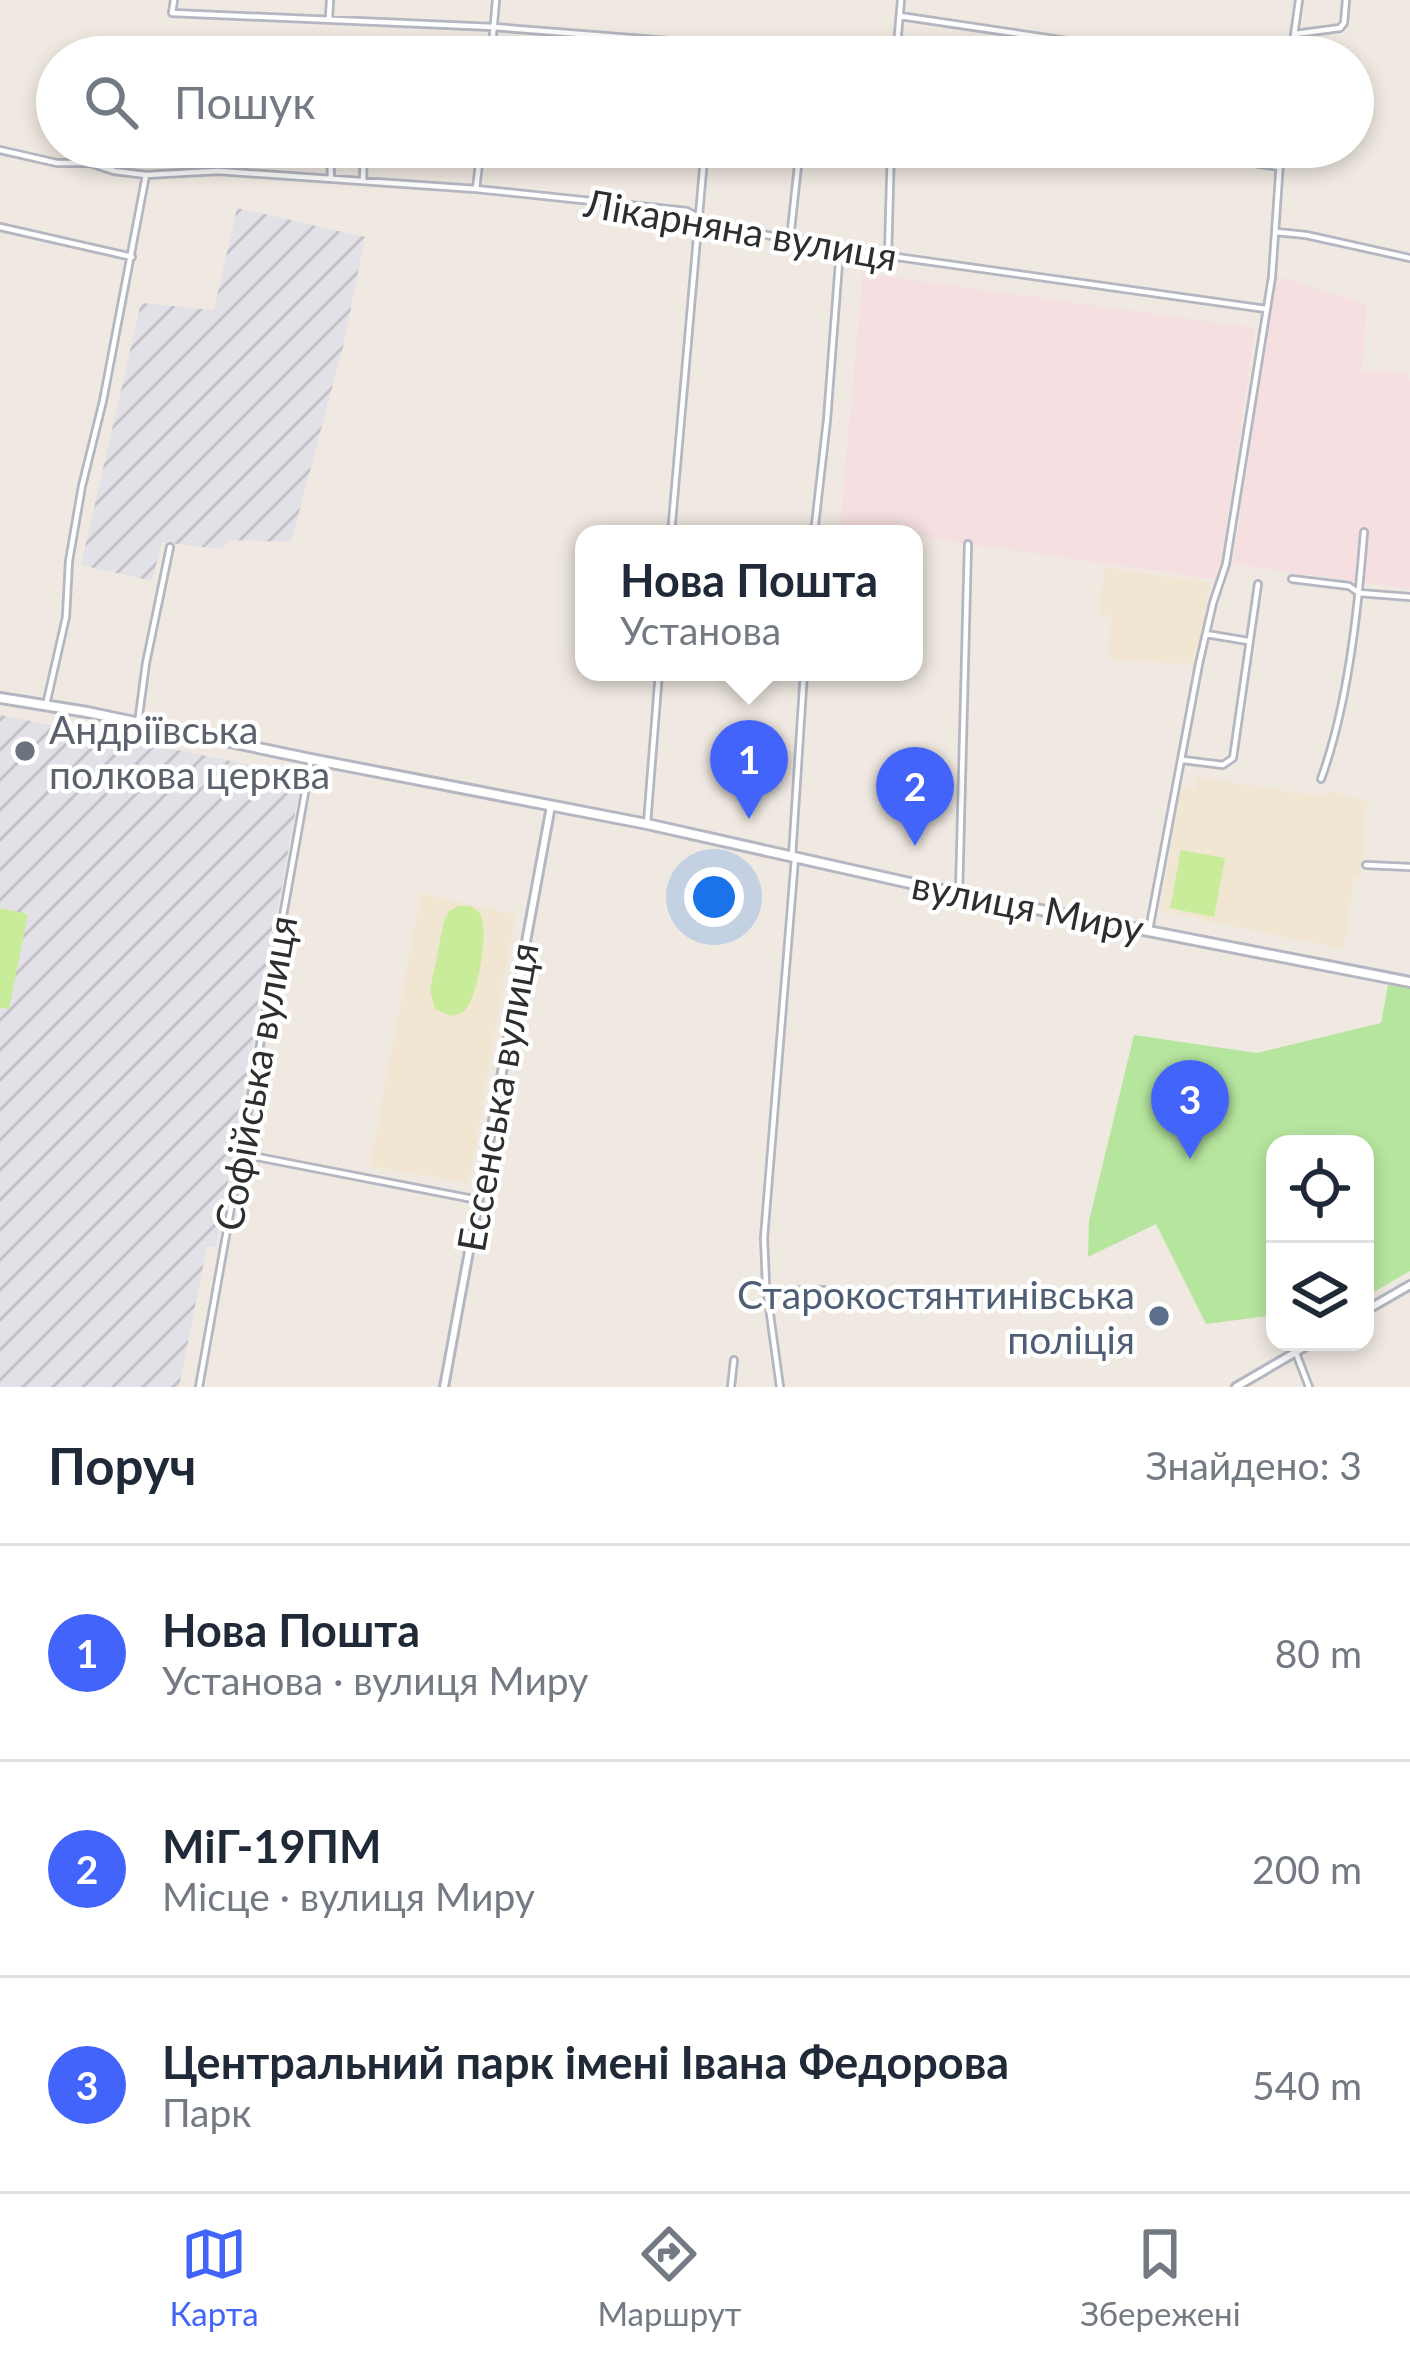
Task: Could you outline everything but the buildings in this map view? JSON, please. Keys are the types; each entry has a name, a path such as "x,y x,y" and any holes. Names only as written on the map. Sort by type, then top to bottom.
{"main road":[{"name":"вулиця Миру","path":"0,698 646,824 958,894 1410,982"}],"street":[{"path":"174,0 172,13 607,36"},
{"path":"329,18 330,0"},
{"path":"492,36 496,0"},
{"path":"898,36 901,0"},
{"path":"1299,0 1295,34 1340,28 1346,0"},
{"path":"900,16 1034,36"},
{"name":"Лікарняна вулиця","path":"0,150 36,159"},
{"name":"Лікарняна вулиця","path":"105,168 146,175 218,171 476,189 686,212 709,224 840,249 1266,308"},
{"path":"331,168 331,179"},
{"path":"363,168 363,182"},
{"path":"476,189 478,168"},
{"path":"672,525 703,168"},
{"path":"790,239 798,168"},
{"path":"889,255 891,168"},
{"path":"1149,930 1206,634 1226,564 1272,278 1279,168"},
{"path":"46,705 66,617 82,485 146,175"},
{"path":"0,227 132,257"},
{"path":"1276,232 1410,258"},
{"path":"815,525 840,249"},
{"path":"1321,778 1343,690 1364,532"},
{"path":"958,894 968,544"},
{"path":"138,723 170,548"},
{"path":"1292,578 1349,586 1359,593 1410,597"},
{"path":"1181,760 1223,765 1233,758 1258,584"},
{"path":"1206,634 1250,641"},
{"path":"646,824 658,681"},
{"path":"780,1387 764,1238 803,681"},
{"name":"Софійська вулиця","path":"200,1387 310,759"},
{"name":"Ессенська вулиця","path":"444,1387 551,806"},
{"path":"1366,865 1410,867"},
{"path":"240,1154 478,1200"},
{"path":"1374,1306 1410,1286"},
{"path":"767,1291 824,1290"},
{"path":"1236,1387 1295,1352 1309,1387"},
{"path":"731,1387 734,1360"}],"shaded area":[{"path":"237,208 365,237 343,347 291,542 229,540 221,549 162,542 152,581 81,565 141,303 214,310"},
{"path":"863,273 1255,328 1218,580 923,537 923,525 840,525"},
{"path":"1275,276 1367,304 1362,372 1405,371 1410,381 1410,589 1233,564"},
{"path":"1104,567 1210,583 1197,664 1109,660 1111,616 1100,614"},
{"path":"0,715 302,775 216,1247 207,1247 179,1387 0,1387"},
{"path":"1198,777 1324,797 1326,790 1367,801 1361,877 1354,878 1344,949 1160,911 1181,787 1196,789"},
{"path":"421,893 515,915 469,1183 370,1166"}],"green space":[{"path":"1181,850 1225,858 1214,917 1170,908"},
{"path":"459,906 478,911 483,943 472,998 462,1012 451,1016 435,1009 430,990 444,921"},
{"path":"0,908 28,914 9,1009 0,1008"},
{"path":"1388,985 1410,988 1410,1271 1374,1292 1374,1135 1266,1135 1266,1316 1206,1324 1156,1224 1088,1257 1089,1221 1134,1035 1257,1053 1381,1023"}],"place":[{"name":"Андріївська полкова церква","path":"25,751"},
{"name":"Нова Пошта","path":"749,819"},
{"name":"МіГ-19ПМ","path":"915,846"},
{"name":"Центральний парк імені Івана Федорова","path":"1190,1159"},
{"name":"Старокостянтинівська поліція","path":"1159,1316"}]}
